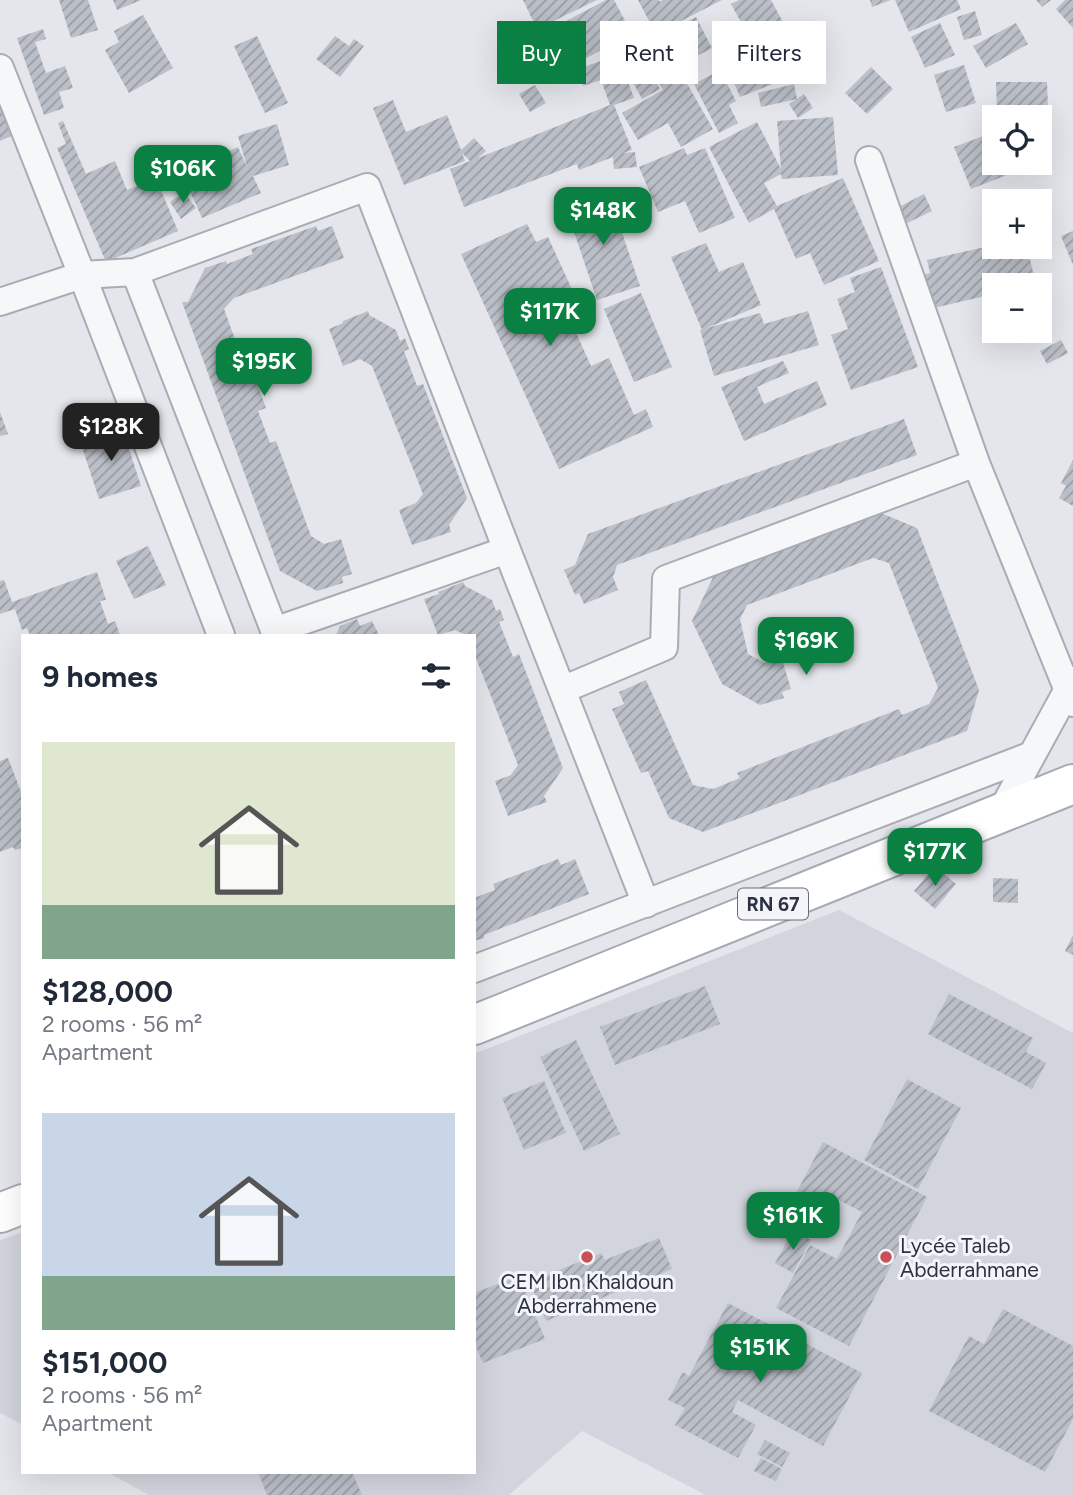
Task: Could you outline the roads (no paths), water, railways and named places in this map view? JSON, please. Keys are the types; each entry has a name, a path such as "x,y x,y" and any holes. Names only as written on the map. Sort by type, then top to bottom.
{"main road":[{"name":"RN 67","path":"476,1024 1073,784"},
{"path":"0,1213 21,1205"}],"street":[{"path":"0,68 221,634"},
{"path":"869,160 976,463 1071,691 1001,812"},
{"path":"0,302 82,275 135,272 367,187 646,904"},
{"path":"135,272 275,633 507,550"},
{"path":"562,691 664,647 666,579 976,463"},
{"path":"476,968 1032,755"}],"place":[{"name":"CEM Ibn Khaldoun Abderrahmene","path":"587,1257"},
{"name":"Lycée Taleb Abderrahmane","path":"886,1257"}]}
